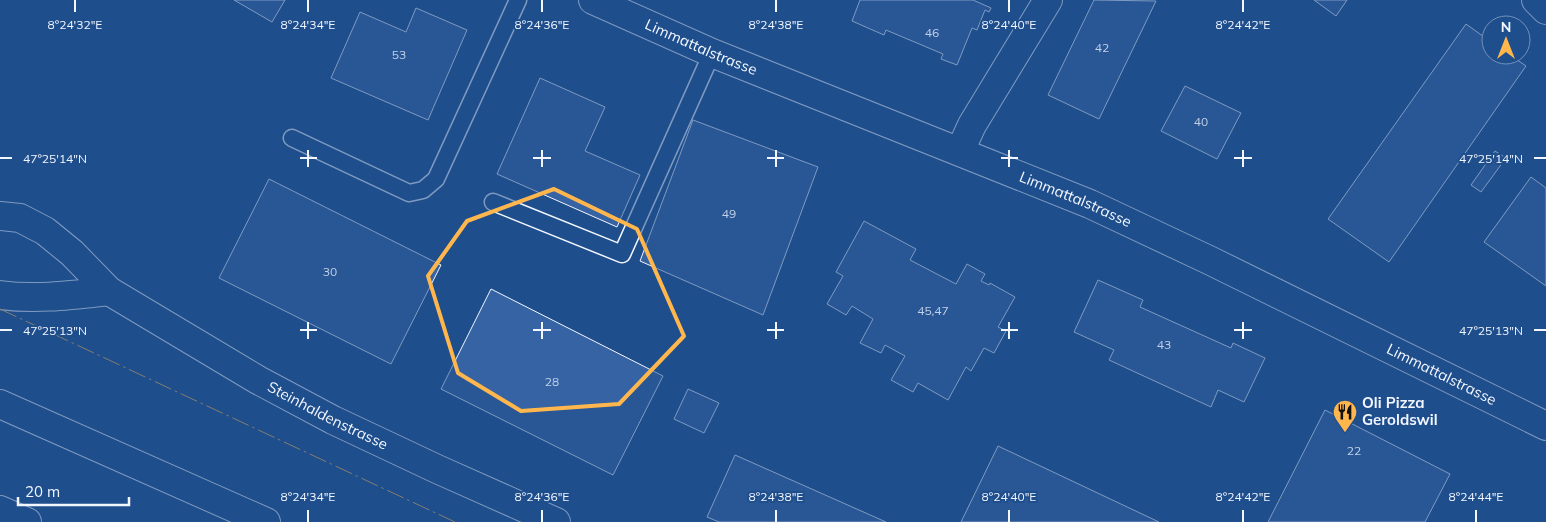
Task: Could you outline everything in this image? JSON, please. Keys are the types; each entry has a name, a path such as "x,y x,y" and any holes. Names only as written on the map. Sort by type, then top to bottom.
{"main road":[{"name":"Limmattalstrasse","path":"593,0 712,53 1090,204 1211,261 1546,426"},
{"path":"960,151 972,125 1048,0"},
{"path":"1536,0 1546,10"},
{"name":"Steinhaldenstrasse","path":"0,216 20,218 46,231 72,253 108,291 258,380 333,420 436,469 556,522"},
{"path":"0,295 66,296 108,291"},
{"path":"0,404 266,522"},
{"path":"0,510 27,522"}],"lane":[{"path":"292,138 409,193 423,190 436,178 518,0"},
{"path":"493,202 622,254 712,53"}],"highlighted area":[{"path":"554,189 637,229 684,336 619,404 521,411 458,373 428,276 467,221"}],"building":[{"path":"234,0 285,0 272,22"},
{"path":"860,0 973,0 991,8 989,12 985,10 977,30 972,28 957,65 941,59 943,54 886,30 884,35 852,21"},
{"path":"1094,0 1156,1 1099,119 1048,95"},
{"path":"1314,0 1347,0 1336,16"},
{"path":"416,8 467,30 428,120 331,78 360,12 406,32"},
{"path":"1466,24 1481,35 1481,65 1526,66 1389,262 1328,219"},
{"path":"540,78 605,107 585,151 640,175 617,227 497,174"},
{"path":"1185,86 1241,113 1217,159 1161,131"},
{"path":"693,120 818,167 763,315 640,261"},
{"path":"1495,151 1506,158 1481,192 1471,185"},
{"path":"1531,177 1546,188 1546,286 1484,242"},
{"path":"269,179 441,265 391,364 219,278"},
{"path":"864,221 916,249 910,260 956,284 967,264 985,274 981,281 989,285 990,283 1015,297 998,327 1006,331 994,353 984,348 971,371 966,367 948,400 918,383 913,392 891,380 905,356 885,345 881,353 860,343 873,319 852,306 846,315 827,304 843,276 836,272"},
{"path":"1098,280 1143,300 1140,307 1231,348 1233,343 1265,358 1244,402 1218,390 1211,407 1109,360 1114,350 1074,332"},
{"path":"491,289 663,376 613,475 441,389"},
{"path":"688,389 719,403 704,433 674,419"},
{"path":"1325,410 1450,474 1425,522 1268,522"},
{"path":"998,446 1159,522 961,522"},
{"path":"735,455 886,522 719,522 707,517"}],"power":[{"path":"0,309 455,522"}],"place":[{"name":"Oli Pizza Geroldswil","path":"1345,433"}]}
